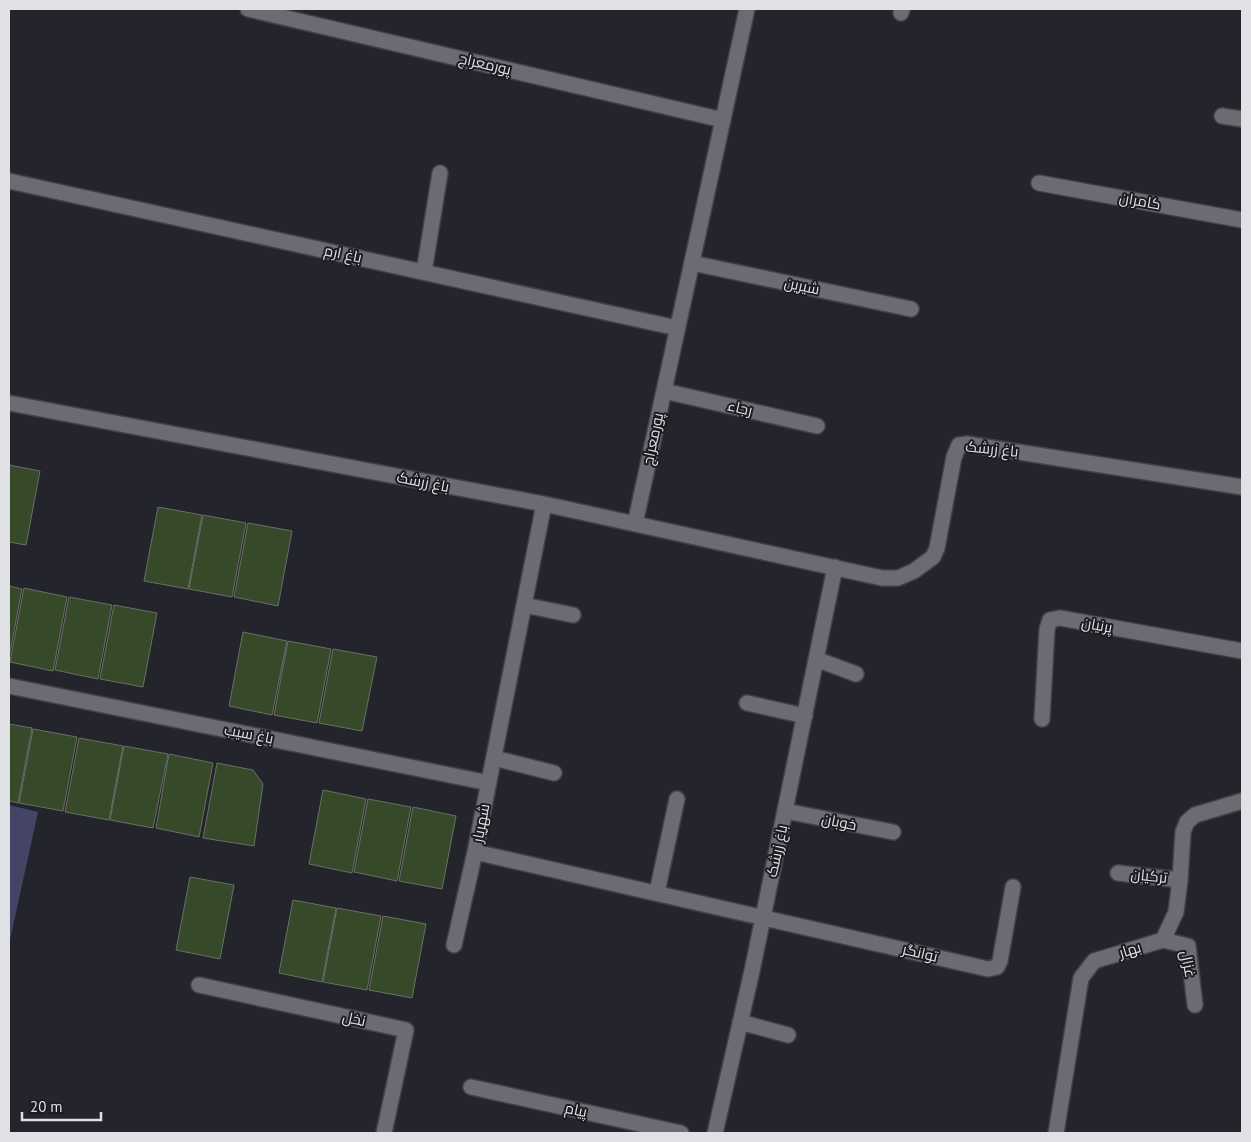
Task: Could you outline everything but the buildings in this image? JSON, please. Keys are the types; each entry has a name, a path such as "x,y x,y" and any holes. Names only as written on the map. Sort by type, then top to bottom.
{"street":[{"name":"پورمعراج","path":"248,9 723,120"},
{"name":"پورمعراج","path":"635,524 747,9"},
{"path":"1222,116 1242,120"},
{"path":"424,272 440,173"},
{"name":"باغ ارم","path":"9,181 677,328"},
{"name":"کامران","path":"1038,183 1242,220"},
{"name":"شیرین","path":"692,263 911,309"},
{"name":"رجاء","path":"664,391 817,426"},
{"name":"باغ زرشک","path":"9,403 544,504 882,578 898,578 914,571 933,557 937,548 954,457 958,445 967,444 1242,488"},
{"name":"شهریار","path":"544,504 475,852 763,917"},
{"name":"باغ زرشک","path":"715,1133 763,917 835,567"},
{"path":"524,604 573,614"},
{"name":"پرنیان","path":"1042,719 1047,629 1050,620 1060,618 1242,651"},
{"path":"816,659 856,674"},
{"name":"باغ سیب","path":"9,686 489,783"},
{"path":"747,703 805,716"},
{"path":"494,758 554,773"},
{"path":"657,892 677,799"},
{"path":"1163,940 1176,912 1183,832 1187,822 1195,815 1242,801"},
{"name":"خوبان","path":"785,811 893,832"},
{"path":"454,945 475,852"},
{"name":"ترکیان","path":"1118,873 1180,880"},
{"name":"توانگر","path":"763,917 988,969 996,968 1000,961 1013,887"},
{"name":"غزال","path":"1163,940 1188,946 1195,1005"},
{"name":"بهار","path":"1056,1133 1081,978 1094,961 1163,940"},
{"name":"نخل","path":"199,986 406,1030 384,1133"},
{"path":"740,1022 788,1035"},
{"name":"پیام","path":"471,1087 681,1133"}],"shaded area":[{"path":"9,805 38,812 9,944"}]}
